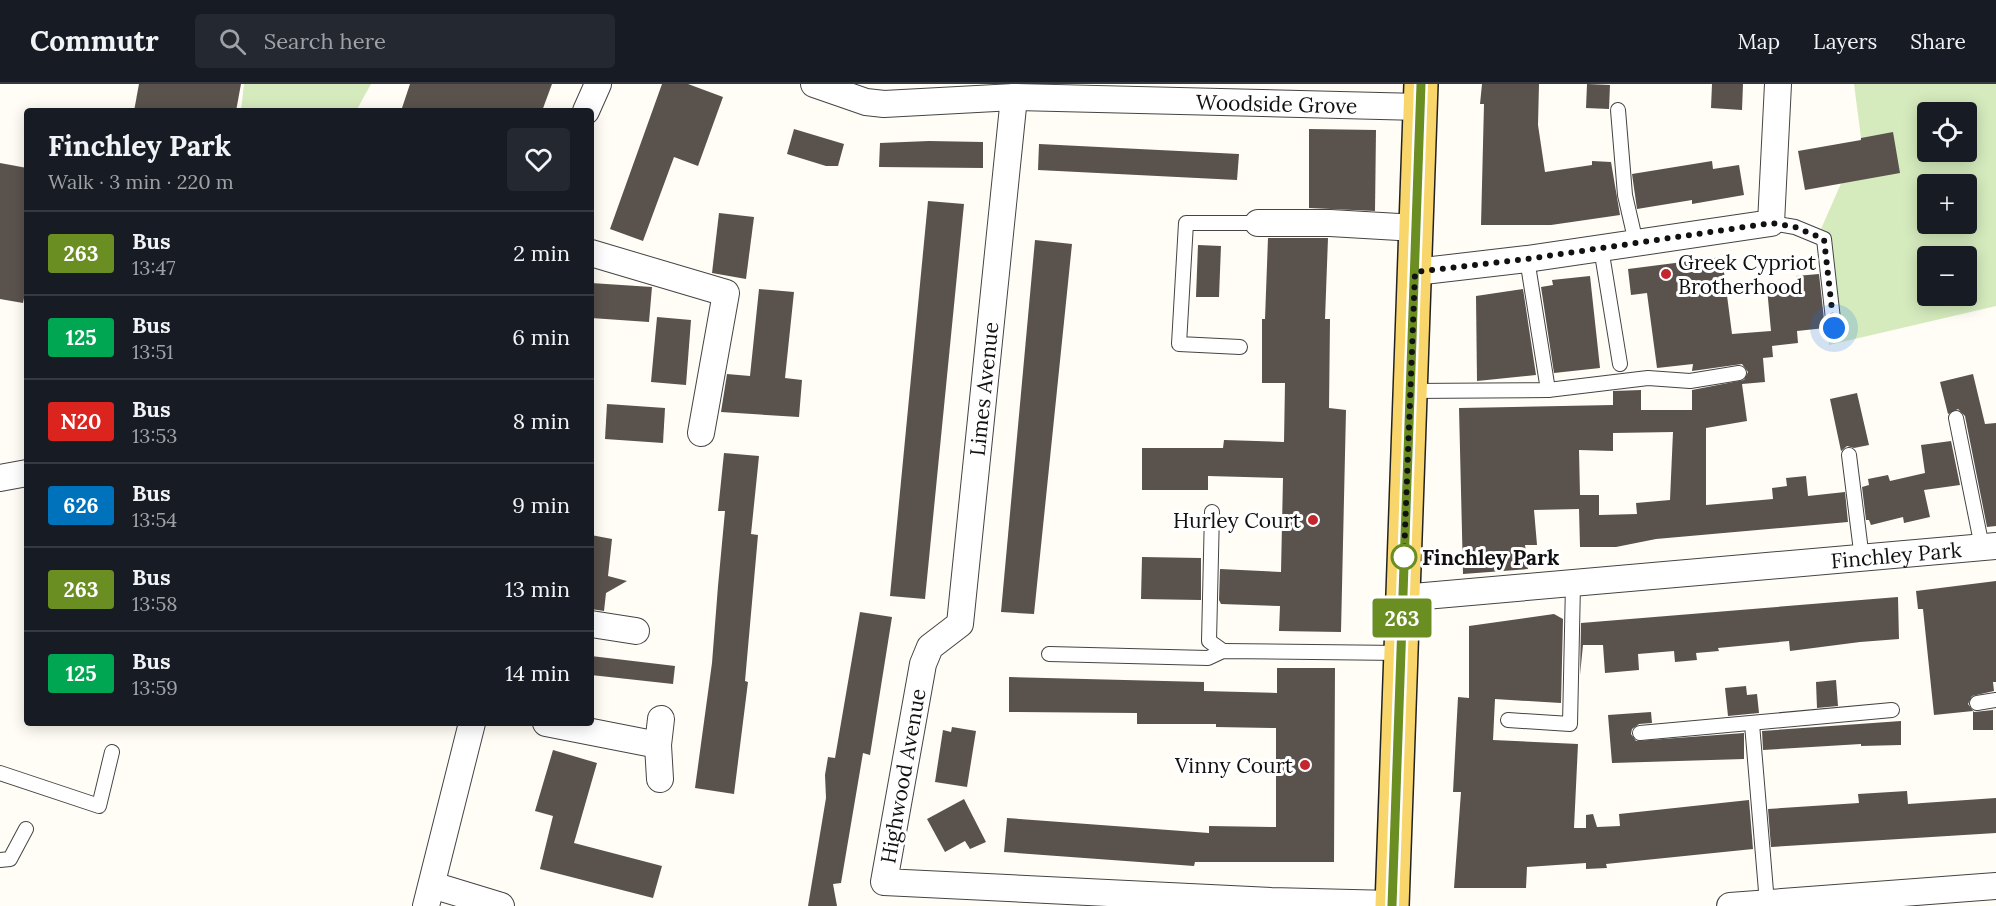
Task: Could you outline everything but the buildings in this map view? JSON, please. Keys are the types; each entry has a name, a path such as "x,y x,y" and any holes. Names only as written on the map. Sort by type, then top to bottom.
{"main road":[{"path":"1392,905 1421,96"}],"street":[{"path":"587,108 598,84"},
{"name":"Woodside Grove","path":"814,84 866,102 885,94 1014,97 1421,96"},
{"path":"1415,272 1527,259 1772,223 1778,84"},
{"name":"Limes Avenue","path":"923,664 930,647 960,624 1014,97"},
{"path":"1257,223 1330,223 1416,228"},
{"path":"594,254 726,293 701,433"},
{"path":"0,478 24,474"},
{"name":"Finchley Park","path":"1402,598 1989,547"},
{"path":"594,624 636,631"},
{"name":"Highwood Avenue","path":"923,664 884,882 1271,904 1392,905"},
{"path":"660,779 657,745 661,719"},
{"path":"471,726 429,895 501,906"},
{"path":"561,726 657,745"},
{"path":"1730,906 1891,900 1996,886"}],"lane":[{"path":"1618,110 1625,195 1636,243"},
{"path":"1240,347 1179,344 1186,223 1257,223"},
{"path":"1772,223 1795,227 1824,239 1834,328"},
{"path":"1601,248 1620,364"},
{"path":"1527,259 1548,390"},
{"path":"1410,391 1548,390 1648,378 1690,381 1739,373"},
{"path":"1956,418 1989,547"},
{"path":"1849,455 1862,559"},
{"path":"1212,512 1209,641 1223,651"},
{"path":"1508,720 1570,724 1574,584"},
{"path":"1049,654 1208,658 1223,651 1400,653"},
{"path":"1977,703 1996,700"},
{"path":"1640,733 1892,710"},
{"path":"1752,724 1767,903"},
{"path":"0,773 99,806 112,752"},
{"path":"0,860 10,859 26,829"}],"green space":[{"path":"244,84 371,84 358,108 241,108"},
{"path":"1854,84 1996,84 1996,306 1829,345 1821,229 1861,138"}],"bus line":[{"name":"263","path":"1392,906 1421,84"}],"place":[{"name":"Greek Cypriot Brotherhood","path":"1666,274"},
{"name":"Hurley Court","path":"1313,520"},
{"name":"Finchley Park","path":"1404,557"},
{"name":"Vinny Court","path":"1305,765"}],"route":[{"path":"1404,557 1415,272 1527,259 1772,223 1795,227 1824,239 1834,328"}]}
